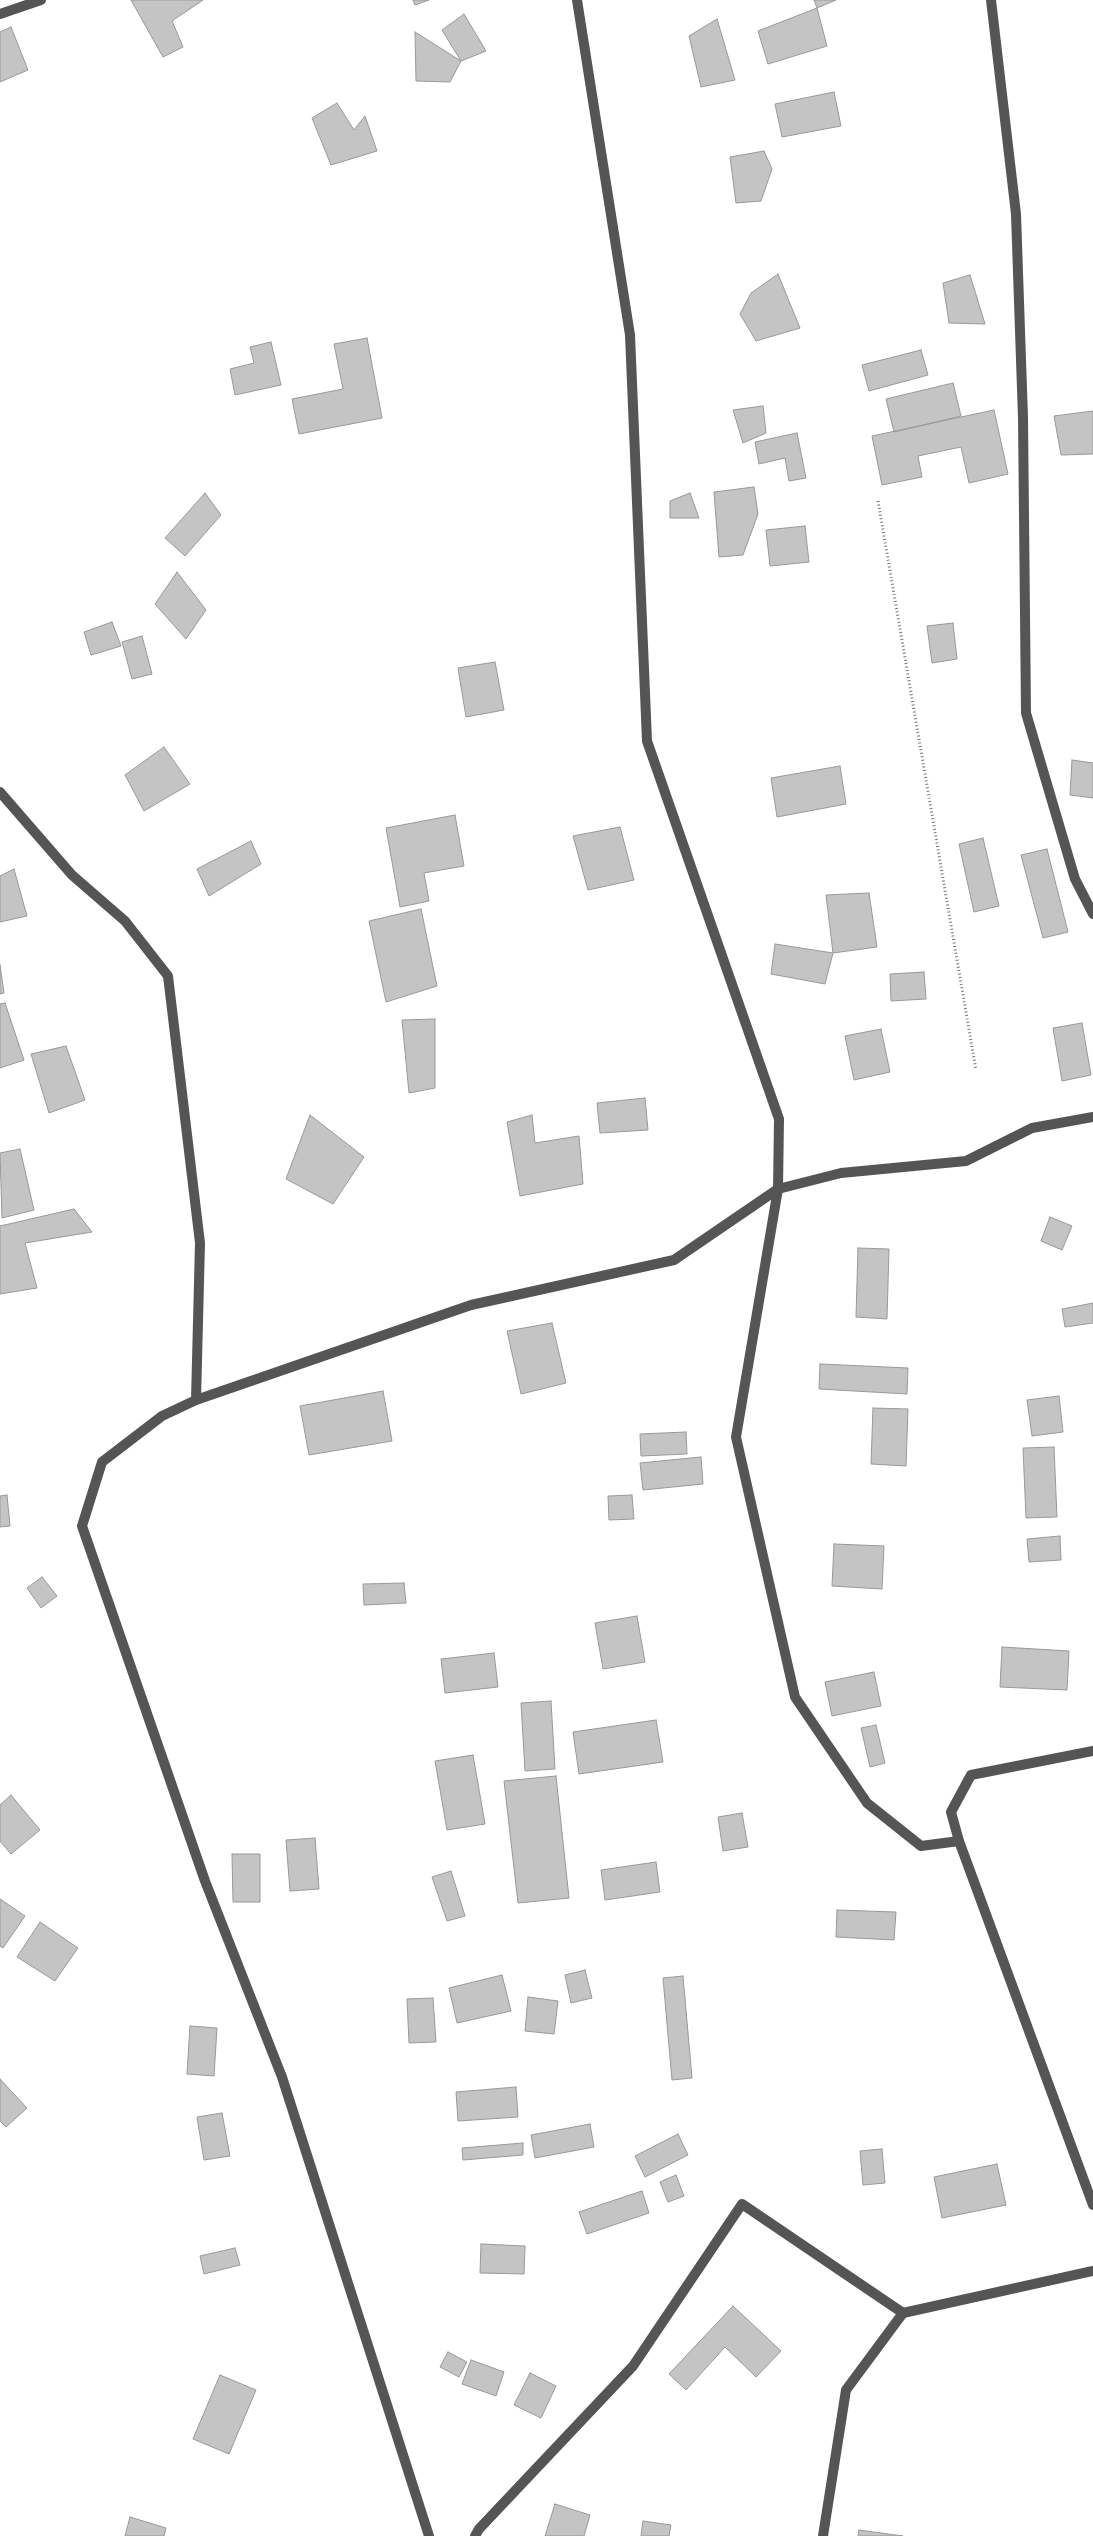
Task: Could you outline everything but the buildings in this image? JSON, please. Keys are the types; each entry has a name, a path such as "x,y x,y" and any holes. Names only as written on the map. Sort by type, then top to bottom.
{"street":[{"path":"0,14 41,0"},
{"path":"577,0 630,336 647,741 780,1119 778,1189 736,1437 795,1697 867,1804 920,1846 958,1841"},
{"path":"991,0 1016,214 1023,418 1026,713 1075,879 1093,914"},
{"path":"0,792 72,875 125,921 168,976 200,1243 196,1400"},
{"path":"428,2536 282,2077 205,1881 82,1526 102,1462 162,1416 196,1400 471,1305 674,1260 778,1189 841,1173 966,1160 1032,1128 1093,1116"},
{"path":"1093,1751 971,1775 951,1812 958,1841 1093,2205"},
{"path":"475,2536 479,2529 633,2366 742,2204 903,2313"},
{"path":"824,2536 846,2390 903,2313 1093,2271"}],"path":[{"path":"878,501 976,1070"}]}
